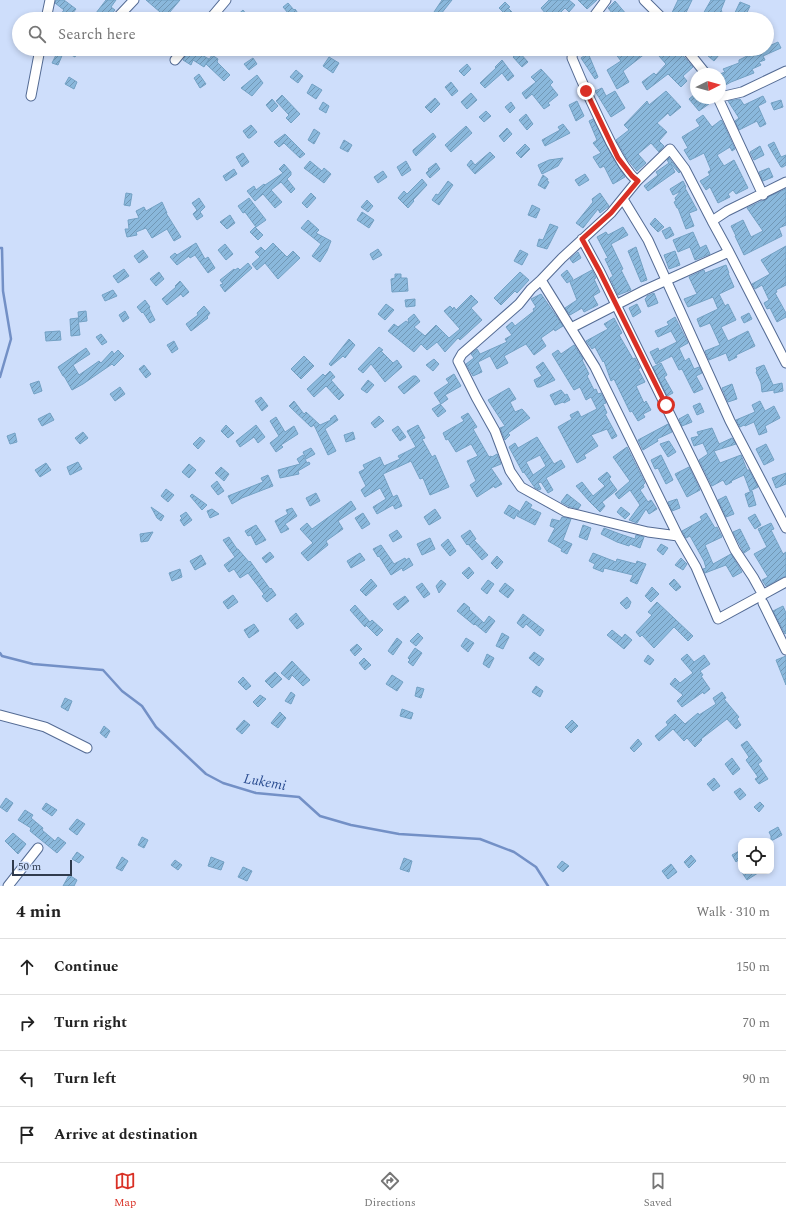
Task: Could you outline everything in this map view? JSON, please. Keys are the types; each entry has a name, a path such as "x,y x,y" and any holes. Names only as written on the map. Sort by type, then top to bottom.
{"street":[{"path":"47,12 50,0"},
{"path":"123,12 134,0"},
{"path":"216,12 226,0"},
{"path":"597,12 606,0"},
{"path":"644,0 656,12"},
{"path":"31,96 39,56"},
{"path":"175,60 178,56"},
{"path":"572,56 599,120 618,158 632,176 638,181"},
{"path":"692,56 701,68"},
{"path":"726,95 742,92 786,71"},
{"path":"722,104 764,195"},
{"path":"678,536 648,532 566,512 521,488 510,471 495,430 458,361 462,354 519,304 531,289 611,213 638,181 670,149 685,169 786,363"},
{"path":"712,221 728,211 764,195 786,182"},
{"path":"623,199 648,240 730,421 786,528"},
{"path":"582,239 600,272 735,550 753,577 786,650"},
{"path":"571,328 616,305 729,252"},
{"path":"541,280 595,367 678,536 696,567 718,619 763,599 786,582"},
{"path":"0,715 45,727 87,748"},
{"path":"8,886 38,848"}],"building":[{"path":"56,0 64,0 76,9 74,12 62,12 64,10 55,3"},
{"path":"106,0 116,0 111,7 115,10 113,12 97,12"},
{"path":"146,0 180,0 170,12 160,12"},
{"path":"442,0 452,0 443,12 434,12"},
{"path":"549,0 569,0 575,5 569,12 565,8 561,12 544,12 541,8"},
{"path":"578,0 597,0 587,9"},
{"path":"678,0 692,0 686,12 672,12"},
{"path":"711,0 725,0 722,12 704,12"},
{"path":"615,1 624,12 611,12 608,8"},
{"path":"505,2 510,7 508,8 512,12 503,12 499,8"},
{"path":"740,2 750,6 747,12 735,12"},
{"path":"288,3 297,12 287,12 283,7"},
{"path":"778,42 781,48 774,51 774,44"},
{"path":"56,56 62,56 58,65 52,63"},
{"path":"186,56 204,56 209,59 204,67 193,60 191,65 183,60"},
{"path":"211,56 214,56 218,59 217,62 230,75 224,81 206,64"},
{"path":"523,56 528,62 522,67 513,57"},
{"path":"584,56 589,56 598,77 595,79 581,58"},
{"path":"617,56 642,56 623,71 629,82 617,89 607,70 621,61"},
{"path":"659,56 683,56 693,67 690,68 683,76 687,81 681,87 668,74 647,90 642,82 654,73 656,75 666,64"},
{"path":"708,56 718,56 714,61"},
{"path":"747,56 763,56 765,60 759,62 761,65 752,69 754,73 726,85 726,68 739,63 739,60"},
{"path":"329,57 339,63 333,73 323,66"},
{"path":"253,58 257,64 249,70 244,64"},
{"path":"502,60 514,76 508,81 502,73 485,88 480,83"},
{"path":"467,64 471,69 464,76 459,71"},
{"path":"541,69 553,82 550,85 558,95 548,103 550,105 544,109 532,94 526,99 522,93 536,82 531,77"},
{"path":"296,70 303,76 298,83 290,77"},
{"path":"199,74 206,84 200,88 194,78"},
{"path":"257,75 263,83 252,96 241,88"},
{"path":"69,77 77,82 74,89 65,84"},
{"path":"451,82 458,91 452,96 445,87"},
{"path":"312,84 322,90 316,99 307,93"},
{"path":"602,88 606,96 615,91 625,108 611,117 595,91"},
{"path":"666,91 681,107 670,116 668,113 657,123 667,132 659,141 664,146 659,152 651,143 638,154 646,163 637,171 627,159 616,140 629,130 624,125 647,101 649,105"},
{"path":"471,93 477,100 467,109 461,102"},
{"path":"282,95 300,114 291,123 286,118 289,115 276,101"},
{"path":"763,96 766,102 758,106 766,124 760,127 757,121 739,130 735,121 739,118 728,101 740,99 744,105"},
{"path":"435,98 440,104 431,113 425,107"},
{"path":"272,99 278,106 272,112 266,105"},
{"path":"781,100 783,107 774,110 771,103"},
{"path":"577,101 584,116 576,121 569,105"},
{"path":"323,102 329,106 326,113 319,109"},
{"path":"511,102 515,108 510,113 505,107"},
{"path":"693,104 709,104 699,111"},
{"path":"486,111 491,116 484,122 479,117"},
{"path":"526,114 533,124 527,130 519,120"},
{"path":"703,115 712,127 721,120 722,121 735,149 732,151 730,147 717,155 724,166 734,160 748,188 736,194 733,190 728,194 730,197 718,203 710,187 706,190 700,181 710,175 708,172 711,170 704,153 690,160 684,150 688,148 682,137 700,126 696,120"},
{"path":"593,119 612,156 625,177 613,184 604,166 600,168 593,157 601,153 593,143 597,140 589,121"},
{"path":"563,124 570,133 545,146 542,140 560,130 558,127"},
{"path":"251,125 257,132 248,138 243,131"},
{"path":"466,126 472,133 451,152 445,145"},
{"path":"507,128 512,134 504,142 499,136"},
{"path":"314,129 320,133 314,144 308,140"},
{"path":"433,133 436,137 416,156 413,150"},
{"path":"285,134 305,154 300,158 284,143 279,147 274,142"},
{"path":"344,140 352,145 348,152 340,148"},
{"path":"774,142 781,157 786,155 786,165 783,167 781,167 768,145"},
{"path":"525,144 530,149 521,158 516,153"},
{"path":"760,146 764,155 754,160 750,152"},
{"path":"490,152 495,157 475,174 467,165 471,160 475,165"},
{"path":"243,153 249,162 242,167 236,157"},
{"path":"563,158 558,166 542,174 538,165 549,160"},
{"path":"669,158 680,172 679,173 670,163 675,172 648,191 644,186 658,175 656,172 669,163 667,160"},
{"path":"310,161 322,171 324,168 331,174 324,183 304,168"},
{"path":"406,161 411,170 402,176 397,167"},
{"path":"436,163 440,169 430,178 426,173 429,170 428,169"},
{"path":"284,164 291,172 291,175 287,179 295,189 291,193 281,182 271,190 282,202 275,208 263,194 255,201 247,191 254,186 256,190 283,173 279,169"},
{"path":"769,168 773,177 763,181 759,172"},
{"path":"234,169 237,174 226,181 223,176"},
{"path":"383,171 387,177 378,183 374,177"},
{"path":"585,174 589,180 579,186 575,180"},
{"path":"543,175 549,182 545,189 538,185"},
{"path":"422,179 427,185 413,200 414,201 408,208 398,198 404,191 407,194"},
{"path":"448,181 453,185 439,205 432,200 436,194 438,195"},
{"path":"683,181 686,187 685,188 697,210 689,213 694,226 686,229 678,208 674,202 676,201 675,198 681,191 673,195 670,189"},
{"path":"786,189 786,225 779,228 782,236 744,255 731,226 743,220 751,237 763,231 747,208"},
{"path":"126,193 132,194 130,206 124,205"},
{"path":"311,193 316,198 307,208 302,203"},
{"path":"600,193 609,206 600,213 598,209 583,228 576,223 593,202 592,199"},
{"path":"199,198 205,207 200,212 203,216 197,220 193,214 197,210 192,203"},
{"path":"249,198 266,220 256,227 245,212 243,213 238,206"},
{"path":"367,200 373,206 368,212 361,207"},
{"path":"162,202 166,213 181,237 174,241 167,229 152,238 146,228 136,232 137,235 127,237 125,229 129,229 128,220 139,218 136,211 144,207 146,211"},
{"path":"532,205 540,209 536,218 528,215"},
{"path":"362,212 374,220 369,228 357,220"},
{"path":"230,215 235,223 227,229 220,222"},
{"path":"655,218 664,227 658,232 650,224"},
{"path":"308,220 319,230 316,233 331,241 320,262 312,256 321,244 301,228"},
{"path":"550,224 558,227 547,249 537,246 539,239 543,240"},
{"path":"255,227 263,235 258,240 250,232"},
{"path":"623,227 628,235 611,244 631,290 618,295 610,278 613,276 605,259 608,258 597,237 606,232 608,235"},
{"path":"670,227 674,235 666,239 662,231"},
{"path":"693,232 700,248 706,245 710,254 695,260 690,247 678,252 673,240"},
{"path":"196,243 205,259 208,257 215,268 208,273 195,255 190,258 189,256 177,265 170,257 175,253 177,255"},
{"path":"273,243 287,257 293,251 300,258 278,279 265,263 257,270 252,264 260,257 255,252 261,247 265,251"},
{"path":"225,244 233,254 226,260 218,250"},
{"path":"786,246 786,285 776,290 777,292 775,293 786,313 786,317 777,322 770,308 767,309 764,303 769,300 762,285 755,289 752,284 770,274 761,260"},
{"path":"636,247 647,280 641,282 628,251"},
{"path":"378,249 382,255 373,260 370,254"},
{"path":"143,250 148,257 139,263 134,256"},
{"path":"520,250 528,254 522,265 514,261"},
{"path":"675,251 680,265 669,269 664,255"},
{"path":"578,252 581,258 573,263 570,259"},
{"path":"248,263 252,268 225,292 220,285 223,284 220,280 234,269 235,270 238,268 240,270"},
{"path":"726,265 734,287 719,294 725,306 728,304 736,320 721,327 728,341 748,331 755,346 736,355 737,357 729,361 726,353 709,360 705,351 720,345 710,323 700,327 697,319 718,309 713,297 688,307 684,299 697,294 689,277 704,270 705,273"},
{"path":"124,269 129,276 118,283 113,276"},
{"path":"567,270 573,279 567,283 561,275"},
{"path":"592,270 600,292 593,296 598,305 584,312 582,308 570,315 565,308 577,300 570,282"},
{"path":"159,272 164,279 156,286 150,279"},
{"path":"520,272 529,280 517,293 515,291 501,305 494,298"},
{"path":"395,274 401,274 401,278 407,278 408,291 392,292 391,279 395,278"},
{"path":"180,281 189,292 183,297 181,294 167,305 162,299 176,287 175,286"},
{"path":"113,290 117,296 105,301 102,295"},
{"path":"654,293 658,303 648,307 645,299 647,296"},
{"path":"541,294 563,326 555,331 554,329 541,338 546,346 534,355 526,344 504,356 508,363 497,369 490,356 478,362 482,372 473,376 466,364 474,358 471,354 477,349 480,354 507,342 505,339 512,335 506,327 512,322 515,326 534,311 533,309 536,307 531,299"},
{"path":"471,295 478,302 471,308 482,320 460,340 458,338 445,352 437,342 427,350 421,344 414,352 388,331 394,324 398,327 406,321 409,323 408,319 414,314 420,322 414,327 425,336 436,325 449,338 460,329 444,311 450,306 453,309 454,307 456,310"},
{"path":"415,299 415,306 406,307 405,300"},
{"path":"145,300 150,307 149,308 155,320 150,323 143,312 142,313 137,307"},
{"path":"386,304 394,310 385,320 378,314"},
{"path":"637,304 641,312 633,317 629,308"},
{"path":"204,306 210,313 207,317 208,318 191,331 186,324 198,315 197,313"},
{"path":"86,311 87,321 79,322 78,312"},
{"path":"125,311 129,318 123,322 119,315"},
{"path":"749,313 752,319 744,323 741,317"},
{"path":"675,317 688,343 679,348 685,361 689,358 694,369 699,367 702,373 696,376 703,389 694,393 682,369 679,370 672,356 656,364 650,352 658,348 659,351 677,342 671,331 658,337 655,331 669,325 667,322"},
{"path":"78,318 80,335 71,336 70,319"},
{"path":"614,318 622,333 619,335 633,359 635,358 640,368 638,369 645,382 636,386 644,403 646,401 651,410 643,414 645,417 638,421 632,411 630,412 614,379 611,381 604,361 603,362 595,347 592,349 586,341 608,329 604,324"},
{"path":"60,331 61,340 46,341 45,332"},
{"path":"101,334 107,342 102,345 96,337"},
{"path":"349,339 355,345 345,358 343,356 331,366 329,364"},
{"path":"174,341 178,349 172,353 167,345"},
{"path":"574,345 583,359 582,360 589,374 587,376 594,390 596,389 598,394 601,393 606,403 603,404 607,413 605,414 617,436 612,439 607,429 591,435 598,446 584,455 586,458 577,463 558,427 572,419 570,415 578,411 581,417 597,409 591,397 586,400 580,387 574,390 552,354 558,350 561,354"},
{"path":"379,347 393,363 397,360 402,367 385,382 371,364 363,373 358,369"},
{"path":"86,348 90,354 73,365 79,375 99,361 101,363 112,351 114,354 118,350 124,356 114,366 112,364 72,390 58,367"},
{"path":"304,356 314,366 301,379 291,369"},
{"path":"434,359 439,364 433,371 426,365"},
{"path":"543,362 555,380 537,387 534,380 542,376 536,367"},
{"path":"661,363 667,375 664,377 673,393 667,396 653,367"},
{"path":"144,365 151,374 146,378 139,369"},
{"path":"764,365 773,385 782,383 783,391 774,393 774,390 762,392 761,383 756,372 756,368"},
{"path":"330,371 335,377 331,380 344,395 339,400 326,386 314,397 307,389 323,374 325,376"},
{"path":"454,374 461,386 445,395 448,399 441,404 434,393 449,383 446,379"},
{"path":"413,376 416,376 420,381 404,394 398,387"},
{"path":"368,380 374,385 367,393 361,389"},
{"path":"39,381 42,391 34,394 30,384"},
{"path":"732,384 737,399 728,402 722,388"},
{"path":"120,387 125,394 115,401 110,394"},
{"path":"509,388 516,399 510,402 515,412 522,409 530,418 508,433 510,435 505,440 500,428 505,426 488,400"},
{"path":"561,390 565,395 567,394 570,400 555,405 550,395"},
{"path":"261,397 268,406 262,411 255,401"},
{"path":"294,401 304,414 306,412 320,425 331,420 330,419 335,415 338,420 325,429 336,451 328,455 314,425 311,427 289,406"},
{"path":"760,401 765,411 774,406 780,418 765,426 767,432 759,435 754,422 740,427 736,420 755,412 752,405"},
{"path":"700,403 704,412 697,415 693,406"},
{"path":"440,404 446,411 438,417 432,409"},
{"path":"50,413 54,420 42,426 38,419"},
{"path":"468,413 477,427 473,429 489,457 497,454 501,464 491,468 502,484 495,488 494,486 477,497 470,485 476,481 467,461 478,456 471,444 456,452 448,439 446,440 443,433 464,421 461,417"},
{"path":"688,414 692,422 682,426 679,419"},
{"path":"379,416 384,421 375,428 371,423"},
{"path":"276,417 285,432 294,426 298,434 281,445 283,447 276,452 270,443 279,436 270,421"},
{"path":"668,424 672,432 657,439 658,441 643,450 638,440"},
{"path":"226,425 234,433 228,438 221,431"},
{"path":"256,425 265,437 258,443 254,437 240,447 236,441"},
{"path":"418,425 425,438 422,439 432,457 435,455 449,487 430,495 423,478 420,479 411,461 383,474 393,497 397,495 402,506 395,509 393,505 377,514 373,507 386,499 380,488 365,497 361,490 366,486 359,472 365,469 363,465 380,457 384,466 400,459 398,456 416,447 407,431"},
{"path":"398,426 406,437 400,441 392,430"},
{"path":"712,428 719,444 732,438 736,444 714,451 720,463 741,455 747,470 749,470 758,487 750,491 744,475 726,485 723,480 712,486 699,460 708,454 703,443 694,446 691,438 699,436 697,432"},
{"path":"83,432 88,438 80,444 75,438"},
{"path":"353,432 355,439 346,442 344,435"},
{"path":"15,433 17,442 10,444 7,436"},
{"path":"200,437 205,441 198,449 193,444"},
{"path":"537,437 554,464 561,460 565,467 546,478 553,490 548,493 541,482 538,483 541,489 539,490 535,488 524,472 523,473 509,447 515,443 518,448","holes":["540,455 546,466 533,475 526,462"]},
{"path":"669,441 676,452 668,457 660,444"},
{"path":"766,444 774,460 764,465 756,449"},
{"path":"627,447 645,483 643,485 644,487 640,490 648,502 651,500 657,509 649,514 646,509 637,523 629,520 640,505 630,490 619,499 615,494 630,481 613,457"},
{"path":"311,448 315,454 306,459 303,452"},
{"path":"303,455 307,463 309,462 310,464 298,471 299,474 280,478 278,470 300,464 297,459"},
{"path":"661,455 673,480 666,484 658,468 655,469 651,460"},
{"path":"78,462 82,469 70,475 67,467"},
{"path":"46,463 51,470 40,477 35,470"},
{"path":"189,464 196,470 189,478 182,472"},
{"path":"221,467 229,474 224,481 215,473"},
{"path":"689,467 700,490 687,497 675,474"},
{"path":"607,472 611,477 609,479 617,490 602,502 605,506 600,512 576,486 582,482 593,496 605,486 598,479"},
{"path":"786,473 786,484 776,488 772,478"},
{"path":"268,475 273,486 242,498 232,504 228,496 263,482 261,478"},
{"path":"217,481 224,491 218,495 211,486"},
{"path":"166,489 174,495 168,502 161,496"},
{"path":"752,491 756,505 749,507 745,494"},
{"path":"316,493 320,501 310,506 306,498"},
{"path":"192,494 207,505 202,510 190,496"},
{"path":"567,494 581,505 578,509 561,502"},
{"path":"726,496 734,514 726,517 718,500"},
{"path":"677,499 680,508 672,511 668,502"},
{"path":"351,501 356,509 338,521 343,529 326,541 328,545 308,561 301,553 313,543 300,529 307,523 312,529"},
{"path":"526,501 532,505 530,508 541,513 535,525 517,516"},
{"path":"509,505 519,511 514,519 504,513"},
{"path":"151,507 164,516 161,521 157,518"},
{"path":"621,507 630,514 625,519 617,512"},
{"path":"292,508 297,516 285,524 289,529 281,533 275,521 288,514 286,510"},
{"path":"212,509 219,514 210,518 207,511"},
{"path":"435,509 441,518 429,525 424,517"},
{"path":"186,512 192,520 184,526 180,520 182,518 180,516"},
{"path":"363,513 370,524 362,529 355,518"},
{"path":"706,513 715,528 717,527 722,537 705,545 713,564 731,554 742,572 733,577 726,565 705,573 703,569 706,568 704,561 690,536 686,538 682,531 702,520 700,517"},
{"path":"755,514 761,525 755,529 748,518"},
{"path":"562,517 571,519 563,540 572,544 567,554 561,551 562,549 548,541 555,528 550,526 552,519 560,521"},
{"path":"771,523 774,529 771,530 783,554 786,552 786,576 766,586 762,580 768,577 754,554 767,547 758,529"},
{"path":"256,525 266,540 256,545 251,535 248,536 245,531"},
{"path":"583,525 591,528 587,540 579,537"},
{"path":"604,528 635,539 636,535 644,537 640,548 630,544 629,546 617,542 601,534"},
{"path":"740,529 750,549 744,553 733,532"},
{"path":"397,530 402,537 393,542 389,535"},
{"path":"470,530 476,539 474,540 488,555 482,560 468,544 467,545 461,536"},
{"path":"153,532 148,541 141,542 140,534"},
{"path":"229,537 237,549 249,562 250,561 276,595 267,602 262,596 264,594 248,573 240,578 234,569 229,572 224,565 235,557 223,540"},
{"path":"430,538 435,549 422,555 417,544"},
{"path":"448,539 456,551 450,556 441,545"},
{"path":"661,544 668,548 663,555 657,550"},
{"path":"381,545 394,564 405,558 406,560 409,558 413,565 403,571 402,568 391,575 373,549"},
{"path":"270,552 274,557 266,563 262,558"},
{"path":"360,553 365,560 351,568 347,561"},
{"path":"593,553 616,562 617,559 636,564 637,561 646,564 637,584 630,581 633,575 604,568 603,572 593,568 595,564 589,561"},
{"path":"201,555 206,564 195,570 190,561"},
{"path":"497,556 503,562 497,569 491,563"},
{"path":"681,558 687,564 683,570 675,565"},
{"path":"469,567 474,573 468,579 462,573"},
{"path":"180,569 182,577 172,581 169,573"},
{"path":"371,579 377,586 366,596 360,590"},
{"path":"674,579 681,587 676,591 669,584"},
{"path":"441,580 446,584 439,593 436,586"},
{"path":"488,580 494,584 487,594 481,589"},
{"path":"422,583 430,594 424,598 416,587"},
{"path":"505,583 514,590 508,598 499,591"},
{"path":"652,587 659,594 651,602 645,596"},
{"path":"233,595 238,602 228,609 223,602"},
{"path":"405,596 409,601 398,610 393,604"},
{"path":"627,597 631,602 629,607 626,609 620,603"},
{"path":"657,602 693,636 688,641 674,627 654,648 642,635 640,637 636,632 652,615 648,612"},
{"path":"464,603 484,623 489,616 495,621 486,633 457,611"},
{"path":"355,605 370,622 372,620 383,630 377,636 366,625 365,627 350,610"},
{"path":"783,606 786,613 785,634 773,611"},
{"path":"296,613 304,624 297,629 289,619"},
{"path":"523,614 544,630 540,636 526,624 523,628 517,623"},
{"path":"254,624 259,631 249,638 244,630"},
{"path":"612,630 622,638 625,634 632,640 624,649 607,635"},
{"path":"418,633 423,638 416,646 410,641"},
{"path":"502,633 509,637 503,649 496,646"},
{"path":"397,638 402,642 393,655 388,651"},
{"path":"466,638 474,643 468,652 461,646"},
{"path":"357,644 362,649 355,656 350,650"},
{"path":"415,648 422,653 413,666 408,662 410,660 408,658"},
{"path":"534,652 544,659 539,666 529,658"},
{"path":"487,654 494,658 489,668 483,664"},
{"path":"687,654 694,662 704,655 710,664 700,671 703,675 701,676 710,689 704,694 703,692 682,707 677,701 683,695 670,684 675,678 680,683 693,673 681,659"},
{"path":"648,655 654,660 650,665 644,661"},
{"path":"786,656 786,685 776,660"},
{"path":"364,658 371,665 365,670 359,663"},
{"path":"292,661 310,680 303,686 292,675 289,680 281,673"},
{"path":"275,672 282,679 272,688 265,681"},
{"path":"392,675 403,682 397,691 386,684"},
{"path":"243,677 251,686 246,690 238,682"},
{"path":"536,686 543,691 540,697 532,692"},
{"path":"417,687 424,689 421,698 415,696"},
{"path":"291,692 295,695 291,704 285,701"},
{"path":"722,692 726,698 724,699 739,717 737,719 741,725 736,729 727,719 701,739 702,740 695,747 687,738 684,741 673,729 659,741 655,736 668,725 666,722 675,714 685,724 698,713 699,715 716,704 713,698"},
{"path":"260,695 266,699 258,707 253,702"},
{"path":"65,698 72,701 68,711 61,707"},
{"path":"402,709 413,713 411,719 400,716"},
{"path":"280,712 286,718 278,728 271,723"},
{"path":"244,720 250,725 242,734 236,729"},
{"path":"572,720 578,726 571,733 565,727"},
{"path":"104,726 110,731 106,738 100,733"},
{"path":"638,739 642,744 634,752 630,748"},
{"path":"747,741 762,761 758,764 768,779 759,784 755,779 758,777 746,760 749,757 741,745"},
{"path":"732,758 740,769 733,775 725,764"},
{"path":"714,778 720,786 713,791 707,784"},
{"path":"740,788 746,795 740,800 734,792"},
{"path":"6,798 13,803 7,812 0,807"},
{"path":"760,802 764,806 759,812 754,807"},
{"path":"46,803 57,810 52,816 42,809"},
{"path":"25,810 33,815 31,818 55,841 58,837 66,843 57,853 30,831 31,828 18,820"},
{"path":"77,819 85,824 77,835 69,829"},
{"path":"778,827 782,835 774,839 774,838 771,838 769,832"},
{"path":"13,833 26,844 18,854 5,841"},
{"path":"142,837 148,840 144,848 138,845"},
{"path":"77,852 84,857 79,863 72,859"},
{"path":"738,852 738,860 736,862 732,855"},
{"path":"691,855 696,861 689,868 684,862"},
{"path":"122,857 128,861 122,871 116,868"},
{"path":"211,857 224,862 221,870 208,866"},
{"path":"404,858 412,861 409,872 400,869"},
{"path":"175,860 182,865 178,870 171,865"},
{"path":"562,861 569,866 563,872 557,867"},
{"path":"671,864 677,872 668,879 662,871"},
{"path":"243,867 252,871 247,881 238,877"},
{"path":"743,874 756,874 747,880"},
{"path":"69,875 77,880 74,886 63,886"}],"waterway":[{"name":"Lukemi","path":"0,248 2,248 3,291 11,339 0,377"},
{"name":"Lukemi","path":"0,653 2,656 33,664 103,670 122,691 142,706 156,727 206,774 223,783 256,793 299,797 320,816 351,825 399,834 480,839 514,852 536,867 548,886"}],"route":[{"path":"586,91 618,158 632,176 638,181 611,213 582,239 666,405"}]}
